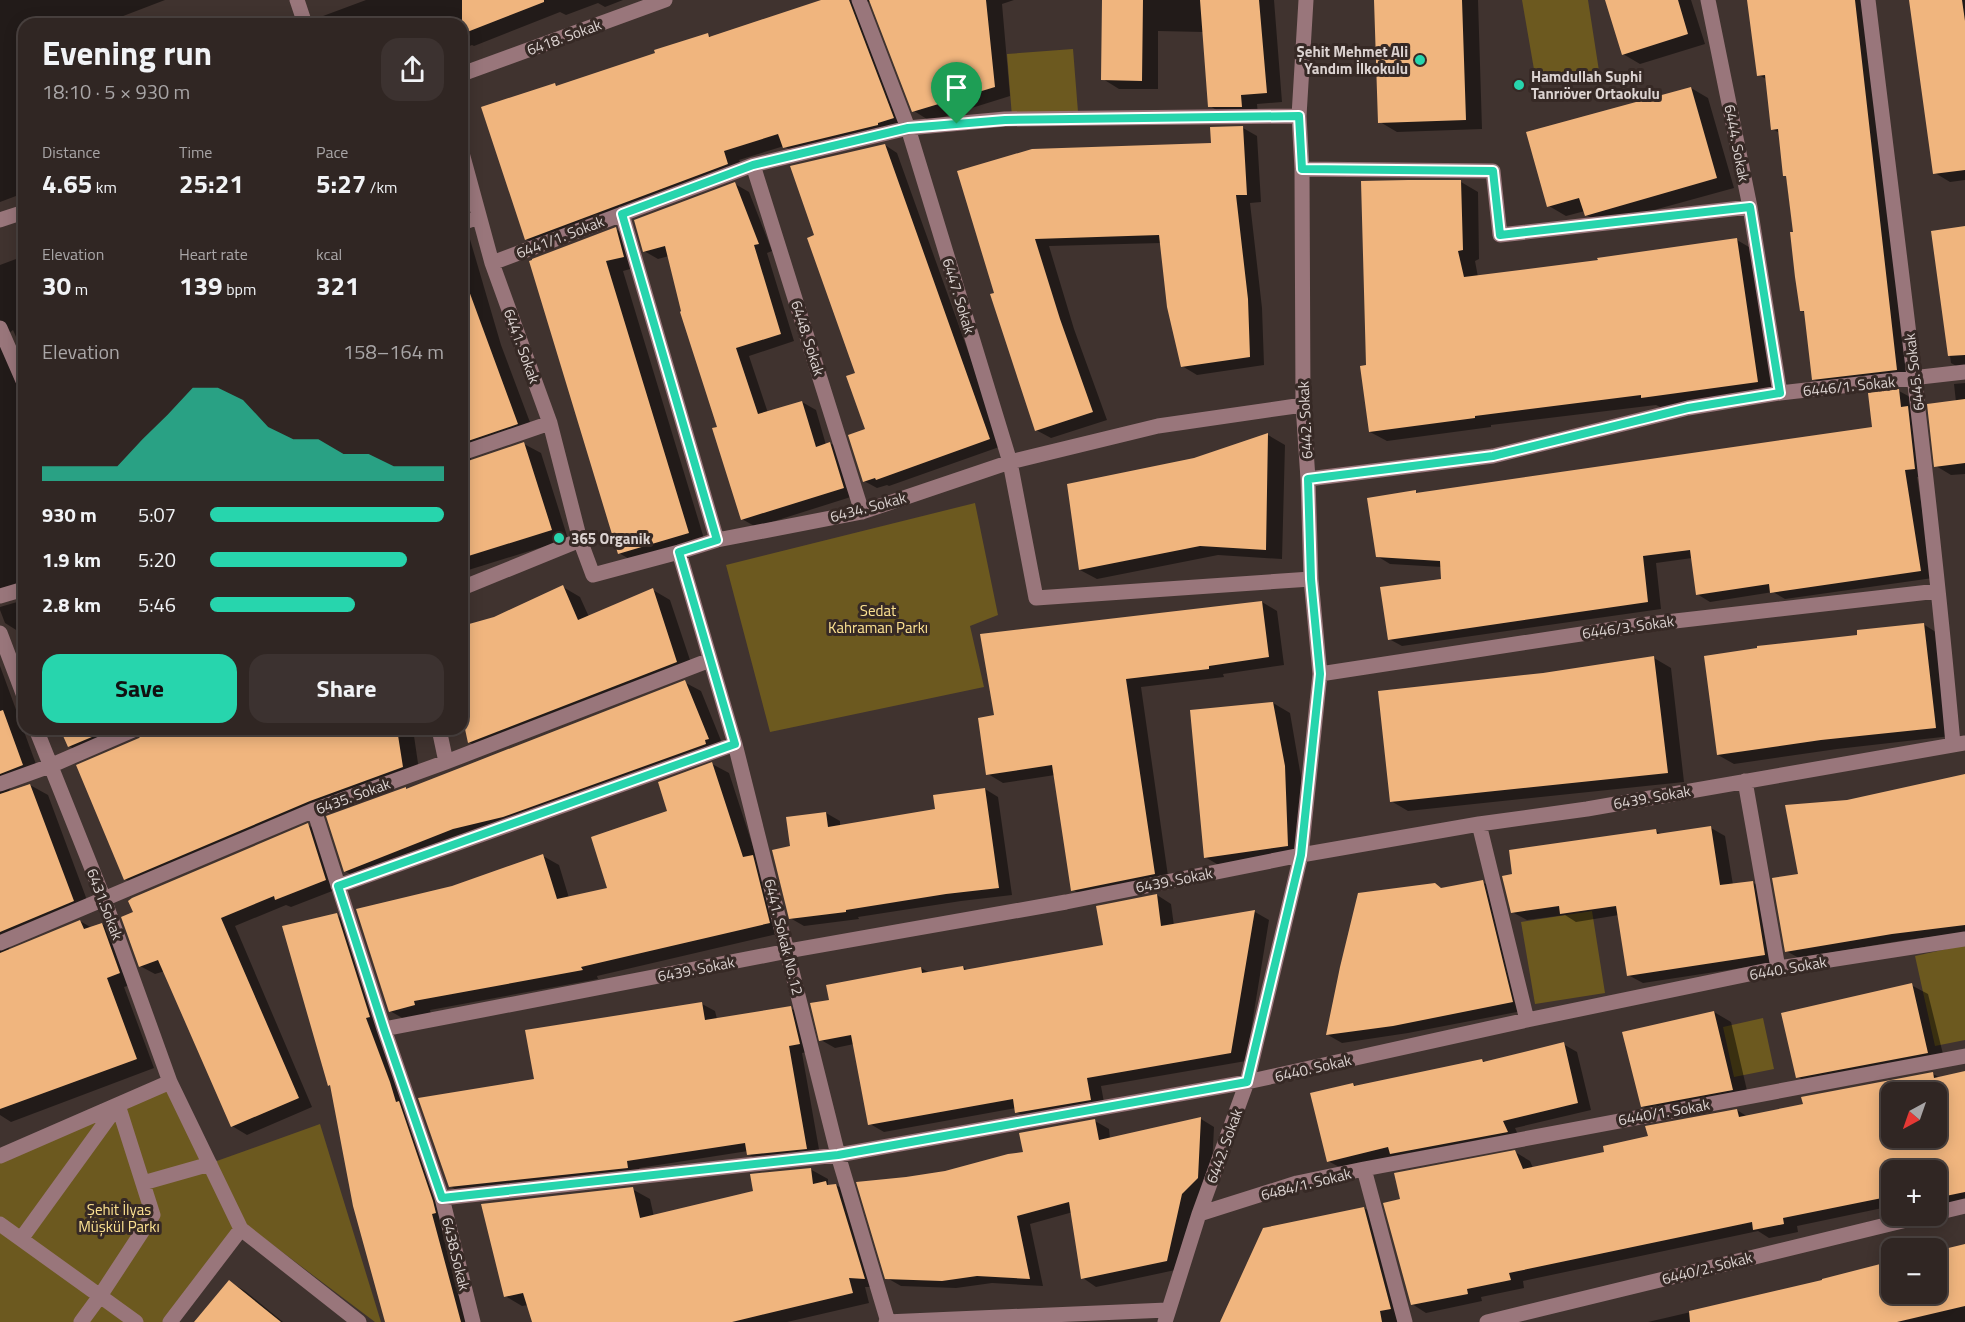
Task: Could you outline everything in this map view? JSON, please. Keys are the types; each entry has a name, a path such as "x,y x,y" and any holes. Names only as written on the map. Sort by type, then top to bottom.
{"street":[{"path":"297,0 302,18"},
{"name":"6418. Sokak","path":"468,72 666,0"},
{"name":"6447. Sokak","path":"859,0 908,128 1010,462 1036,598 1311,579"},
{"name":"6442. Sokak","path":"1166,1316 1199,1214 1247,1082 1301,855 1320,674 1311,579 1303,405 1302,169 1299,116 1306,0"},
{"name":"6444. Sokak","path":"1708,0 1750,207 1780,393"},
{"name":"6445. Sokak","path":"1868,0 1915,379 1938,591 1959,743"},
{"name":"6441/1. Sokak","path":"492,263 753,165 908,128 1005,120 1299,116"},
{"name":"6448. Sokak","path":"753,165 862,512"},
{"path":"1302,169 1493,171 1500,235 1750,207"},
{"name":"6441. Sokak","path":"468,174 492,263 550,423 580,540"},
{"path":"0,220 18,214"},
{"path":"622,214 717,540"},
{"path":"468,221 480,217"},
{"path":"0,328 18,369"},
{"name":"6446/1. Sokak","path":"1308,479 1493,456 1688,408 1780,393 1965,372"},
{"name":"6434. Sokak","path":"580,540 593,575 717,540 862,512 1010,462 1158,426 1303,405"},
{"path":"468,451 550,423"},
{"path":"468,586 580,540"},
{"name":"6441. Sokak No.12","path":"679,552 735,744 838,1155 887,1322"},
{"path":"0,596 18,591"},
{"name":"6446/3. Sokak","path":"1320,674 1640,625 1938,591"},
{"path":"0,633 18,680"},
{"name":"6435. Sokak","path":"0,943 314,810 446,762 710,660"},
{"name":"6431.Sokak","path":"38,735 104,899 170,1082 241,1229"},
{"path":"0,784 50,766 121,735"},
{"path":"440,735 446,762"},
{"name":"6439. Sokak","path":"384,1029 788,951 1066,902 1301,855 1479,824 1587,809 1959,743"},
{"path":"338,886 735,744"},
{"path":"1745,781 1778,968"},
{"name":"6438.Sokak","path":"314,810 384,1029 442,1198 473,1322"},
{"path":"1479,824 1527,1020"},
{"name":"6440. Sokak","path":"442,1198 838,1155 1247,1082 1527,1020 1778,968 1965,939"},
{"name":"6440/1. Sokak","path":"1364,1169 1965,1056"},
{"path":"0,1156 170,1082"},
{"path":"81,1322 153,1215 118,1105"},
{"path":"21,1239 118,1105"},
{"path":"143,1183 210,1164"},
{"name":"6484/1. Sokak","path":"1199,1214 1297,1183 1364,1169 1405,1322"},
{"path":"1947,1210 1965,1206"},
{"path":"0,1224 136,1322"},
{"name":"6440/2. Sokak","path":"1488,1322 1882,1226"},
{"path":"170,1322 241,1229 359,1322"},
{"path":"887,1322 1166,1316"}],"green space":[{"path":"1522,0 1588,0 1599,71 1536,81"},
{"path":"1073,49 1078,112 1012,117 1007,54"},
{"name":"Sedat Kahraman Parkı","path":"975,503 998,615 970,626 984,687 770,732 726,565"},
{"path":"1592,911 1605,993 1535,1004 1521,922"},
{"path":"1965,945 1965,1040 1935,1046 1915,956"},
{"path":"1763,1018 1774,1069 1734,1077 1723,1027"},
{"name":"Şehit İlyas Müşkül Parkı","path":"170,1082 241,1229 170,1322 0,1322 0,1156"},
{"path":"320,1124 381,1322 375,1322 245,1224 214,1162"}],"building":[{"path":"462,0 544,0 544,2 468,32 468,18 462,18"},
{"path":"821,0 849,0 894,118 878,123 878,125 783,148 778,134 724,151 728,164 525,240 481,107 555,83 556,86 655,53 654,50 708,33 709,37"},
{"path":"869,0 986,0 995,87 912,112"},
{"path":"1102,0 1143,0 1142,81 1101,80"},
{"path":"1200,0 1259,0 1267,93 1241,95 1242,107 1208,107"},
{"name":"Şehit Mehmet Ali Yandım İlkokulu","path":"1374,0 1462,0 1466,120 1378,123"},
{"name":"Hamdullah Suphi Tanrıöver Ortaokulu","path":"1605,0 1678,0 1688,34 1622,55"},
{"path":"1747,0 1855,0 1897,370 1812,380 1804,311 1800,311 1795,277 1790,232 1793,232 1786,176 1783,176 1778,129 1771,130 1765,75 1757,76"},
{"path":"1909,0 1962,0 1965,21 1965,170 1933,174"},
{"path":"1691,87 1717,178 1585,216 1579,198 1547,207 1526,132"},
{"path":"1243,126 1247,195 1236,195 1248,299 1250,357 1181,367 1167,307 1159,235 1035,239 1093,412 1035,431 990,294 994,293 957,171 1032,149 1211,143 1210,127"},
{"path":"885,144 990,439 876,480 875,478 863,482 848,435 865,429 846,376 855,373 807,238 814,235 790,166"},
{"path":"1461,180 1463,250 1458,251 1464,277 1598,260 1597,258 1737,238 1758,382 1641,398 1641,395 1475,416 1475,418 1369,432 1360,366 1366,365 1361,181"},
{"path":"735,182 759,244 754,245 781,334 736,348 758,414 802,401 816,447 830,442 844,488 741,520 712,428 717,427 680,312 665,246 643,252 634,220"},
{"path":"1965,226 1965,355 1948,356 1931,231"},
{"path":"616,227 624,257 606,261 689,533 618,554 529,261"},
{"path":"468,288 518,424 468,441"},
{"path":"1899,389 1901,407 1908,406 1915,469 1905,470 1921,571 1770,593 1769,584 1696,595 1690,550 1643,556 1648,602 1388,640 1380,587 1441,579 1440,561 1376,557 1367,498 1416,490 1416,493 1872,427 1868,393"},
{"path":"1965,399 1965,463 1934,467 1927,404"},
{"path":"1268,433 1266,550 1200,546 1079,570 1067,484 1194,458"},
{"path":"524,442 552,530 468,556 468,461"},
{"path":"563,585 578,620 653,588 677,662 468,743 468,624 494,617"},
{"path":"1262,601 1269,657 1209,666 1209,669 1126,679 1155,874 1071,891 1052,765 986,775 978,718 994,715 980,634"},
{"path":"1924,623 1936,728 1821,740 1717,755 1704,656 1757,648 1757,646 1857,635 1857,630"},
{"path":"1654,656 1668,773 1390,802 1378,691 1543,673"},
{"path":"685,680 709,739 705,740 706,744 503,817 453,829 344,872 326,816 406,787 406,789"},
{"path":"1273,702 1285,766 1288,846 1204,858 1190,710"},
{"path":"3,710 23,765 0,774 0,711"},
{"path":"63,735 97,735 68,747"},
{"path":"142,735 398,735 403,767 310,801 124,880 76,765"},
{"path":"712,762 743,857 753,855 770,923 581,967 583,970 414,1001 415,1005 389,1012 356,909 452,886 543,854 557,899 607,888 591,837 667,811 658,782"},
{"path":"1965,774 1965,925 1892,934 1785,952 1772,878 1798,874 1785,805 1847,800"},
{"path":"30,784 74,901 0,932 0,794"},
{"path":"985,788 999,888 946,894 846,910 846,912 789,919 772,850 790,846 786,817 826,812 828,827 935,809 933,795"},
{"path":"308,823 326,880 275,900 274,896 221,918 299,1098 231,1127 158,960 139,967 121,917 133,912 128,901 132,898"},
{"path":"1711,826 1720,885 1753,881 1765,955 1627,976 1616,906 1560,914 1559,906 1511,913 1502,876 1512,874 1509,850 1656,829 1657,834"},
{"path":"1483,880 1513,1002 1393,1026 1326,1035 1358,893 1435,883 1441,888"},
{"path":"1157,894 1161,926 1255,910 1231,1053 1087,1078 1091,1100 1015,1113 1013,1099 868,1125 851,1035 819,1041 810,1003 829,1000 826,985 921,967 922,973 963,966 964,970 1103,945 1096,906"},
{"path":"337,913 370,1017 366,1018 396,1102 399,1101 433,1201 436,1213 432,1214 461,1322 385,1322 353,1206 330,1085 328,1086 282,926"},
{"path":"80,920 84,929 102,923 120,973 107,978 137,1059 0,1109 0,953"},
{"path":"1912,983 1928,1053 1796,1078 1781,1013"},
{"path":"702,1002 705,1020 791,1006 800,1044 789,1046 807,1149 747,1155 745,1143 627,1161 628,1168 449,1187 418,1098 534,1079 525,1030"},
{"path":"1714,1011 1733,1090 1641,1107 1622,1032"},
{"path":"1564,1042 1578,1103 1503,1121 1508,1132 1390,1154 1388,1147 1327,1162 1310,1093 1482,1059 1483,1062"},
{"path":"1965,1071 1965,1192 1947,1196 1947,1160 1881,1160 1881,1198 1783,1218 1784,1224 1753,1230 1752,1222 1509,1273 1511,1280 1467,1289 1468,1294 1411,1305 1383,1203 1400,1199 1394,1173 1515,1150 1523,1169 1604,1152 1603,1146 1648,1136 1645,1126 1737,1109 1739,1117 1803,1104 1801,1097 1933,1072 1934,1078"},
{"path":"1201,1117 1198,1178 1182,1194 1167,1261 1081,1279 1069,1202 1017,1216 1030,1279 977,1276 942,1281 885,1279 856,1182 945,1171 1023,1152 1019,1133 1095,1119 1099,1140"},
{"path":"811,1168 813,1184 826,1181 827,1185 836,1184 865,1279 849,1278 853,1293 732,1322 532,1322 523,1293 504,1297 481,1204 633,1187 640,1218 753,1191 750,1174"},
{"path":"1364,1207 1391,1309 1380,1311 1382,1322 1220,1322 1263,1228"},
{"path":"1965,1244 1965,1306 1897,1322 1690,1322 1689,1311 1881,1264 1881,1304 1947,1304 1947,1248"},
{"path":"229,1280 281,1322 194,1322"}],"place":[{"name":"Şehit Mehmet Ali Yandım İlkokulu","path":"1420,60"},
{"name":"Hamdullah Suphi Tanrıöver Ortaokulu","path":"1519,85"},
{"name":"365 Organik","path":"559,538"}],"route":[{"path":"1299,116 1302,169 1493,171 1500,235 1750,207 1780,393 1688,408 1493,456 1308,479 1311,579 1320,674 1301,855 1247,1082 838,1155 442,1198 338,886 735,744 679,552 717,540 622,214 753,165 908,128 957,124 1005,120 1299,116"}]}
